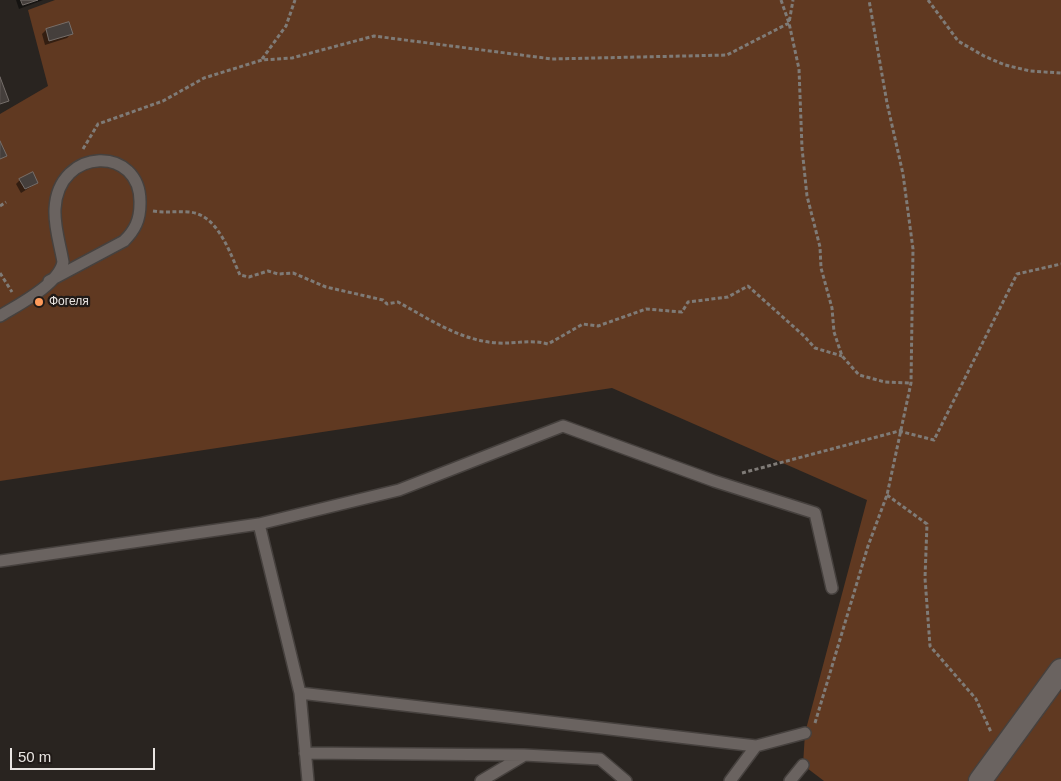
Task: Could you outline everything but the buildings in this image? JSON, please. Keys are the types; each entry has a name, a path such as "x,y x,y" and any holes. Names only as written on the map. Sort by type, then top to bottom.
{"street":[{"path":"980,781 1061,670"}],"lane":[{"path":"0,316 33,295 62,270 63,262 55,209 61,184 68,173 86,163 101,161 115,163 134,178 139,189 140,213 137,224 124,241 50,281"},
{"path":"0,561 259,524 399,490 563,426 714,481 815,513 832,588"},
{"path":"259,524 300,693 308,781"},
{"path":"300,693 756,746 809,730"},
{"path":"730,781 756,746"},
{"path":"305,753 524,755 600,759 626,781"},
{"path":"480,781 524,755"},
{"path":"790,781 803,765"}],"path":[{"path":"262,60 286,26 295,0"},
{"path":"781,0 789,22 799,70 807,196 820,247 820,268 842,356 859,375 885,382 911,383"},
{"path":"789,22 793,0"},
{"path":"809,730 868,546 887,495 899,431 911,383 913,249 903,174 887,103 869,0"},
{"path":"928,0 958,41 984,56 1005,65 1030,71 1061,73"},
{"path":"68,173 98,124 163,101 204,78 262,60 292,58 374,36 552,60 727,55 789,22"},
{"path":"0,206 6,202"},
{"path":"149,204 150,211 168,213 190,212 208,221 226,242 240,275 249,277 268,271 278,274 293,273 326,286 383,300 388,304 398,302 462,336 497,343 534,340 548,344 583,324 598,326 646,309 682,312 688,302 728,297 748,286 804,336 814,348 842,356"},
{"path":"714,481 819,451 899,431 934,440 1017,274 1061,264"},
{"path":"0,273 14,297"},
{"path":"887,495 927,524 925,578 930,646 976,699 1000,753"}],"shaded area":[{"path":"55,0 1061,0 1061,781 824,781 803,765 805,733 867,500 612,388 0,481 0,114 48,86 28,10"}],"place":[{"name":"Фогеля","path":"39,302"}]}
